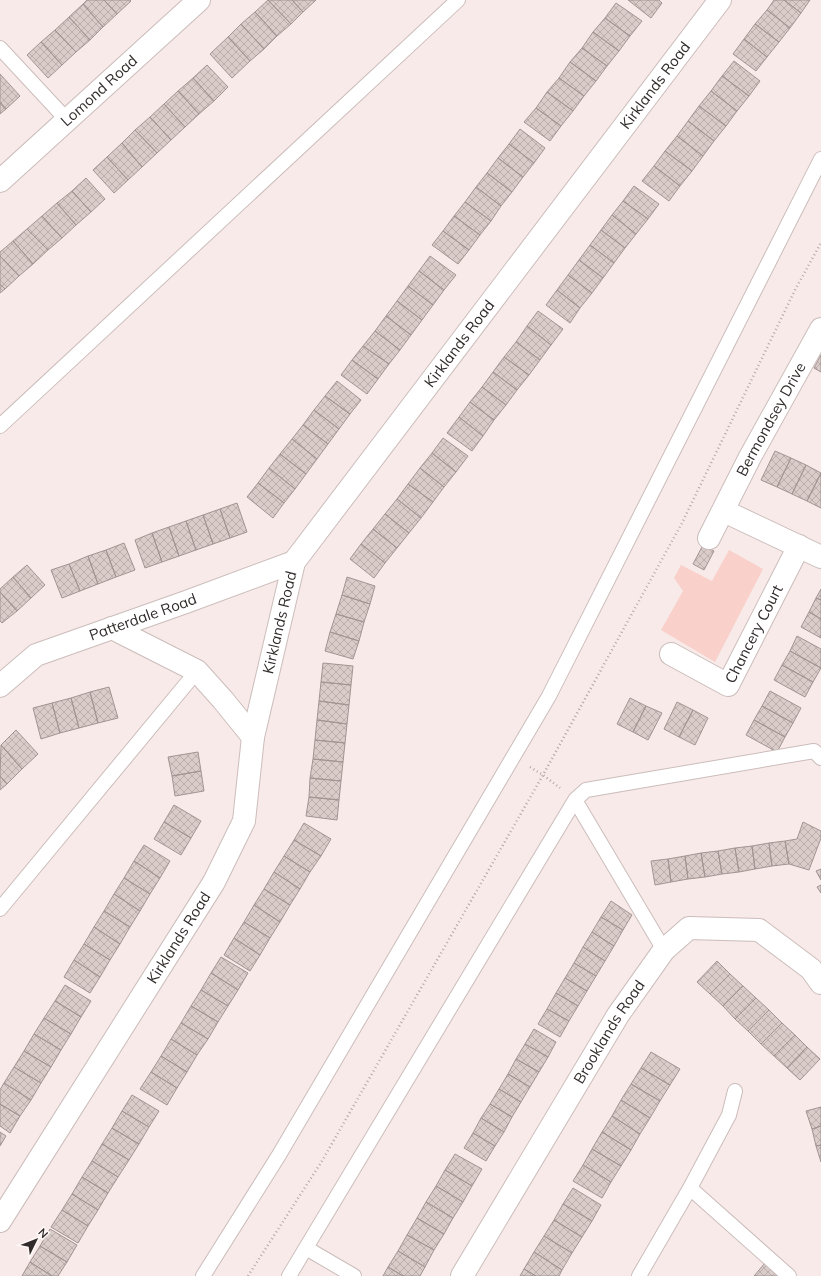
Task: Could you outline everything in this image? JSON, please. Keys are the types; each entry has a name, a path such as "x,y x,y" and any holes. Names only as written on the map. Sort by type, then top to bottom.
{"street":[{"name":"Lomond Road","path":"0,181 198,0"},
{"name":"Kirklands Road","path":"0,1221 214,882 244,821 253,737 294,562 720,0"},
{"name":"Bermondsey Drive","path":"709,538 750,457 821,329"},
{"path":"724,511 821,557"},
{"name":"Chancery Court","path":"670,654 728,685 799,546"},
{"name":"Patterdale Road","path":"0,686 36,655 294,562"},
{"path":"112,628 197,671 253,737"},
{"name":"Brooklands Road","path":"462,1276 618,1015 664,950 689,928 759,930 811,969 821,983"}],"lane":[{"path":"0,426 458,0"},
{"path":"0,48 67,120"},
{"path":"203,1276 279,1155 549,696 821,159"},
{"path":"0,908 197,671"},
{"path":"289,1276 575,800 586,790 806,752 814,751 821,758"},
{"path":"575,800 664,950"},
{"path":"639,1276 690,1188 729,1116 735,1091"},
{"path":"690,1188 789,1276"},
{"path":"306,1248 354,1276"}],"path":[{"path":"248,1276 322,1160 543,775 682,523 796,288 821,243"},
{"path":"519,746 526,765 543,775 575,800"}],"shaded area":[{"path":"729,550 763,569 715,662 661,630 683,591 674,578 681,565 712,581"}],"building":[{"path":"87,0 104,0 117,14 103,27 83,4"},
{"path":"104,0 130,0 131,1 117,14"},
{"path":"268,0 291,24 277,36 255,12"},
{"path":"268,0 292,0 303,12 291,24"},
{"path":"292,0 316,0 303,12"},
{"path":"628,0 659,0 662,3 651,18"},
{"path":"774,0 784,0 801,13 790,28 767,10"},
{"path":"784,0 810,0 801,13"},
{"path":"616,3 642,21 630,36 605,18"},
{"path":"83,4 103,27 90,40 69,17"},
{"path":"767,10 790,28 779,42 755,24"},
{"path":"255,12 277,36 264,49 241,24"},
{"path":"69,17 90,40 76,52 55,30"},
{"path":"605,18 630,36 619,51 593,32"},
{"path":"241,24 264,49 250,61 228,37"},
{"path":"755,24 779,42 767,57 744,39"},
{"path":"55,30 76,52 62,65 41,42"},
{"path":"593,32 619,51 607,66 582,48"},
{"path":"228,37 250,61 232,78 210,54"},
{"path":"744,39 767,57 756,71 733,54"},
{"path":"41,42 62,65 48,78 27,55"},
{"path":"582,48 607,66 596,81 570,62"},
{"path":"734,61 760,81 749,96 722,76"},
{"path":"570,62 596,81 584,96 559,78"},
{"path":"207,65 228,87 214,101 193,78"},
{"path":"0,74 20,96 6,109 0,102"},
{"path":"722,76 749,96 737,111 711,91"},
{"path":"193,78 214,101 199,114 178,91"},
{"path":"559,78 584,96 573,111 547,92"},
{"path":"178,91 199,114 185,127 164,104"},
{"path":"711,91 737,111 726,126 699,106"},
{"path":"547,92 573,111 561,126 536,108"},
{"path":"0,102 6,109 0,114"},
{"path":"164,104 185,127 171,140 150,117"},
{"path":"699,106 726,126 714,141 688,121"},
{"path":"536,108 561,126 550,141 524,122"},
{"path":"150,117 171,140 157,153 135,130"},
{"path":"688,121 714,141 703,156 677,136"},
{"path":"520,129 545,148 534,163 509,144"},
{"path":"135,130 157,153 142,167 122,143"},
{"path":"677,136 703,156 692,171 665,151"},
{"path":"122,143 142,167 128,180 107,157"},
{"path":"509,144 534,163 523,177 498,158"},
{"path":"665,151 692,171 680,186 654,166"},
{"path":"107,157 128,180 114,193 93,170"},
{"path":"498,158 523,177 512,192 487,173"},
{"path":"654,166 680,186 669,201 642,181"},
{"path":"487,173 512,192 501,206 476,187"},
{"path":"86,178 105,199 91,212 72,191"},
{"path":"634,186 659,204 648,219 623,201"},
{"path":"476,187 501,206 491,221 465,202"},
{"path":"72,191 91,212 76,225 57,203"},
{"path":"623,201 648,219 636,234 612,215"},
{"path":"465,202 491,221 480,235 454,216"},
{"path":"57,203 76,225 62,238 42,216"},
{"path":"612,215 636,234 625,248 601,230"},
{"path":"42,216 62,238 48,250 27,229"},
{"path":"454,216 480,235 469,250 443,231"},
{"path":"27,229 48,250 33,264 13,241"},
{"path":"601,230 625,248 614,263 590,245"},
{"path":"443,231 469,250 458,264 432,245"},
{"path":"13,241 33,264 19,276 0,256 0,252"},
{"path":"590,245 614,263 603,278 579,260"},
{"path":"0,256 19,276 5,289 0,284"},
{"path":"430,256 456,275 444,290 419,271"},
{"path":"579,260 603,278 592,293 568,275"},
{"path":"419,271 444,290 433,305 408,286"},
{"path":"568,275 592,293 580,308 557,290"},
{"path":"0,284 5,289 0,293"},
{"path":"408,286 433,305 422,320 397,301"},
{"path":"557,290 580,308 570,323 546,305"},
{"path":"397,301 422,320 411,335 386,316"},
{"path":"538,311 563,329 551,345 527,326"},
{"path":"386,316 411,335 400,350 375,331"},
{"path":"527,326 551,345 540,360 516,342"},
{"path":"375,331 400,350 389,364 363,346"},
{"path":"516,342 540,360 529,375 504,357"},
{"path":"363,346 389,364 378,379 352,360"},
{"path":"821,355 821,372 814,368"},
{"path":"504,357 529,375 517,390 493,372"},
{"path":"352,360 378,379 367,394 341,375"},
{"path":"493,372 517,390 506,405 482,387"},
{"path":"337,381 361,400 350,414 325,396"},
{"path":"482,387 506,405 494,420 470,402"},
{"path":"325,396 350,414 339,429 314,410"},
{"path":"470,402 494,420 483,436 459,417"},
{"path":"314,410 339,429 328,444 303,425"},
{"path":"459,417 483,436 472,451 447,433"},
{"path":"303,425 328,444 317,459 292,439"},
{"path":"443,438 468,456 456,472 432,453"},
{"path":"292,439 317,459 306,474 280,454"},
{"path":"775,451 791,458 777,487 761,480"},
{"path":"432,453 456,472 444,487 420,468"},
{"path":"280,454 306,474 295,489 269,468"},
{"path":"791,458 806,465 792,494 777,487"},
{"path":"806,465 821,473 807,501 792,494"},
{"path":"269,468 295,489 284,503 258,483"},
{"path":"420,468 444,487 433,502 408,484"},
{"path":"821,473 821,508 807,501"},
{"path":"258,483 284,503 273,518 247,497"},
{"path":"408,484 433,502 421,518 397,499"},
{"path":"397,499 421,518 409,533 385,514"},
{"path":"237,503 247,532 230,538 220,509"},
{"path":"220,509 230,538 213,544 203,515"},
{"path":"385,514 409,533 397,548 373,529"},
{"path":"203,515 213,544 196,550 186,521"},
{"path":"186,521 196,550 179,556 169,527"},
{"path":"169,527 179,556 162,562 152,533"},
{"path":"373,529 397,548 385,563 361,544"},
{"path":"152,533 162,562 145,568 135,540"},
{"path":"124,543 135,570 116,577 106,550"},
{"path":"361,544 385,563 374,578 350,559"},
{"path":"703,545 714,551 704,570 693,564"},
{"path":"106,550 116,577 98,584 88,556"},
{"path":"88,556 98,584 80,591 69,564"},
{"path":"69,564 80,591 62,598 51,570"},
{"path":"27,565 45,585 31,598 13,577"},
{"path":"13,577 31,598 17,611 0,592 0,589"},
{"path":"347,577 375,586 370,604 342,595"},
{"path":"821,589 821,600 816,598"},
{"path":"0,592 17,611 2,623 0,621"},
{"path":"342,595 370,604 364,622 336,614"},
{"path":"816,598 821,600 821,619 809,612"},
{"path":"809,612 821,619 821,638 801,627"},
{"path":"336,614 364,622 359,641 330,632"},
{"path":"330,632 359,641 353,659 325,651"},
{"path":"797,636 821,649 821,668 790,651"},
{"path":"790,651 821,668 813,682 782,665"},
{"path":"323,663 353,666 351,685 321,682"},
{"path":"782,665 813,682 805,697 774,680"},
{"path":"321,682 351,685 349,705 319,701"},
{"path":"109,687 118,718 98,723 90,692"},
{"path":"770,691 801,708 793,723 762,706"},
{"path":"90,692 98,723 79,728 71,698"},
{"path":"71,698 79,728 60,733 52,703"},
{"path":"630,698 646,706 633,732 617,724"},
{"path":"319,701 349,705 347,724 317,720"},
{"path":"677,702 693,710 679,737 664,729"},
{"path":"52,703 60,733 41,739 33,708"},
{"path":"646,706 662,713 648,740 633,732"},
{"path":"762,706 793,723 785,737 754,720"},
{"path":"693,710 708,718 695,745 679,737"},
{"path":"317,720 347,724 345,743 315,740"},
{"path":"754,720 785,737 777,752 746,735"},
{"path":"16,730 38,754 22,769 1,745"},
{"path":"315,740 345,743 343,762 313,759"},
{"path":"1,745 22,769 7,784 0,776"},
{"path":"198,752 201,771 172,776 168,757"},
{"path":"313,759 343,762 341,781 310,778"},
{"path":"201,771 204,791 175,796 172,776"},
{"path":"0,776 7,784 0,790"},
{"path":"310,778 341,781 339,800 309,797"},
{"path":"309,797 339,800 337,820 306,816"},
{"path":"174,805 201,821 191,838 164,822"},
{"path":"164,822 191,838 181,855 154,839"},
{"path":"803,822 821,831 821,838 809,870 789,864 785,841 797,839"},
{"path":"304,823 331,839 321,856 294,840"},
{"path":"294,840 321,856 310,872 284,856"},
{"path":"785,841 789,864 772,866 769,843"},
{"path":"769,843 772,866 755,869 752,846"},
{"path":"144,845 170,861 160,878 134,861"},
{"path":"752,846 755,869 739,872 735,848"},
{"path":"735,848 739,872 722,874 718,851"},
{"path":"718,851 722,874 705,877 701,853"},
{"path":"701,853 705,877 688,879 685,856"},
{"path":"284,856 310,872 300,889 274,872"},
{"path":"685,856 688,879 671,882 668,859"},
{"path":"668,859 671,882 655,885 651,861"},
{"path":"134,861 160,878 150,894 124,878"},
{"path":"821,869 821,880 816,871"},
{"path":"274,872 300,889 290,905 264,889"},
{"path":"124,878 150,894 140,911 114,894"},
{"path":"821,885 821,893 817,887"},
{"path":"264,889 290,905 280,922 254,905"},
{"path":"114,894 140,911 130,927 104,911"},
{"path":"611,901 632,915 623,930 601,917"},
{"path":"254,905 280,922 270,938 244,922"},
{"path":"104,911 130,927 120,944 94,927"},
{"path":"601,917 623,930 614,946 592,932"},
{"path":"244,922 270,938 260,955 234,938"},
{"path":"94,927 120,944 110,960 84,944"},
{"path":"592,932 614,946 605,961 583,947"},
{"path":"234,938 260,955 250,971 224,955"},
{"path":"84,944 110,960 100,977 74,960"},
{"path":"583,947 605,961 596,976 574,963"},
{"path":"221,957 248,973 238,990 211,973"},
{"path":"74,960 100,977 90,993 64,977"},
{"path":"717,961 730,974 710,994 697,982"},
{"path":"574,963 596,976 587,991 565,978"},
{"path":"211,973 238,990 228,1006 201,990"},
{"path":"730,974 743,986 723,1006 710,994"},
{"path":"565,978 587,991 578,1006 556,993"},
{"path":"65,985 91,1001 81,1017 55,1001"},
{"path":"743,986 756,998 735,1019 723,1006"},
{"path":"201,990 228,1006 218,1022 191,1006"},
{"path":"556,993 578,1006 569,1021 547,1009"},
{"path":"756,998 769,1010 748,1031 735,1019"},
{"path":"55,1001 81,1017 71,1034 44,1018"},
{"path":"191,1006 218,1022 208,1039 181,1023"},
{"path":"547,1009 569,1021 560,1037 538,1024"},
{"path":"769,1010 782,1023 761,1044 748,1031"},
{"path":"44,1018 71,1034 61,1050 34,1034"},
{"path":"181,1023 208,1039 197,1055 171,1039"},
{"path":"782,1023 795,1035 774,1056 761,1044"},
{"path":"534,1029 556,1042 548,1057 525,1044"},
{"path":"34,1034 61,1050 51,1067 24,1051"},
{"path":"795,1035 807,1047 787,1068 774,1056"},
{"path":"171,1039 197,1055 187,1072 161,1056"},
{"path":"525,1044 548,1057 539,1072 516,1059"},
{"path":"807,1047 820,1059 800,1080 787,1068"},
{"path":"24,1051 51,1067 41,1083 14,1067"},
{"path":"651,1052 680,1069 670,1085 641,1068"},
{"path":"161,1056 187,1072 177,1088 151,1072"},
{"path":"516,1059 539,1072 530,1087 508,1074"},
{"path":"14,1067 41,1083 31,1100 4,1083"},
{"path":"641,1068 670,1085 660,1101 631,1084"},
{"path":"151,1072 177,1088 167,1105 140,1089"},
{"path":"508,1074 530,1087 521,1102 499,1089"},
{"path":"4,1083 31,1100 20,1116 0,1104 0,1090"},
{"path":"631,1084 660,1101 650,1118 621,1100"},
{"path":"499,1089 521,1102 512,1117 490,1104"},
{"path":"132,1095 159,1111 149,1127 122,1111"},
{"path":"621,1100 650,1118 640,1134 612,1116"},
{"path":"0,1104 20,1116 10,1133 0,1126"},
{"path":"490,1104 512,1117 504,1132 481,1118"},
{"path":"821,1107 821,1126 812,1129 806,1111"},
{"path":"122,1111 149,1127 139,1144 112,1128"},
{"path":"612,1116 640,1134 631,1150 602,1132"},
{"path":"481,1118 504,1132 495,1146 473,1133"},
{"path":"821,1126 821,1145 816,1146 812,1129"},
{"path":"112,1128 139,1144 129,1160 102,1144"},
{"path":"0,1132 6,1136 0,1146"},
{"path":"602,1132 631,1150 621,1166 592,1149"},
{"path":"473,1133 495,1146 486,1161 464,1148"},
{"path":"102,1144 129,1160 118,1177 92,1161"},
{"path":"821,1145 821,1162 816,1146"},
{"path":"592,1149 621,1166 611,1182 583,1165"},
{"path":"455,1154 482,1169 472,1186 445,1170"},
{"path":"92,1161 118,1177 108,1193 82,1177"},
{"path":"583,1165 611,1182 602,1198 573,1181"},
{"path":"445,1170 472,1186 463,1202 436,1186"},
{"path":"82,1177 108,1193 98,1210 72,1194"},
{"path":"436,1186 463,1202 453,1218 426,1202"},
{"path":"573,1188 601,1205 592,1221 563,1204"},
{"path":"72,1194 98,1210 88,1226 62,1210"},
{"path":"426,1202 453,1218 444,1234 417,1218"},
{"path":"563,1204 592,1221 582,1237 554,1220"},
{"path":"62,1210 88,1226 78,1243 51,1227"},
{"path":"417,1218 444,1234 434,1250 407,1235"},
{"path":"554,1220 582,1237 572,1253 544,1236"},
{"path":"50,1229 77,1245 67,1262 40,1246"},
{"path":"407,1235 434,1250 425,1267 398,1251"},
{"path":"544,1236 572,1253 562,1270 534,1252"},
{"path":"40,1246 67,1262 58,1276 52,1276 30,1262"},
{"path":"398,1251 425,1267 420,1276 403,1276 388,1267"},
{"path":"534,1252 562,1270 559,1276 536,1276 524,1269"},
{"path":"30,1262 52,1276 22,1276"},
{"path":"765,1263 779,1276 754,1276"},
{"path":"388,1267 403,1276 383,1276"},
{"path":"524,1269 536,1276 520,1276"}]}
